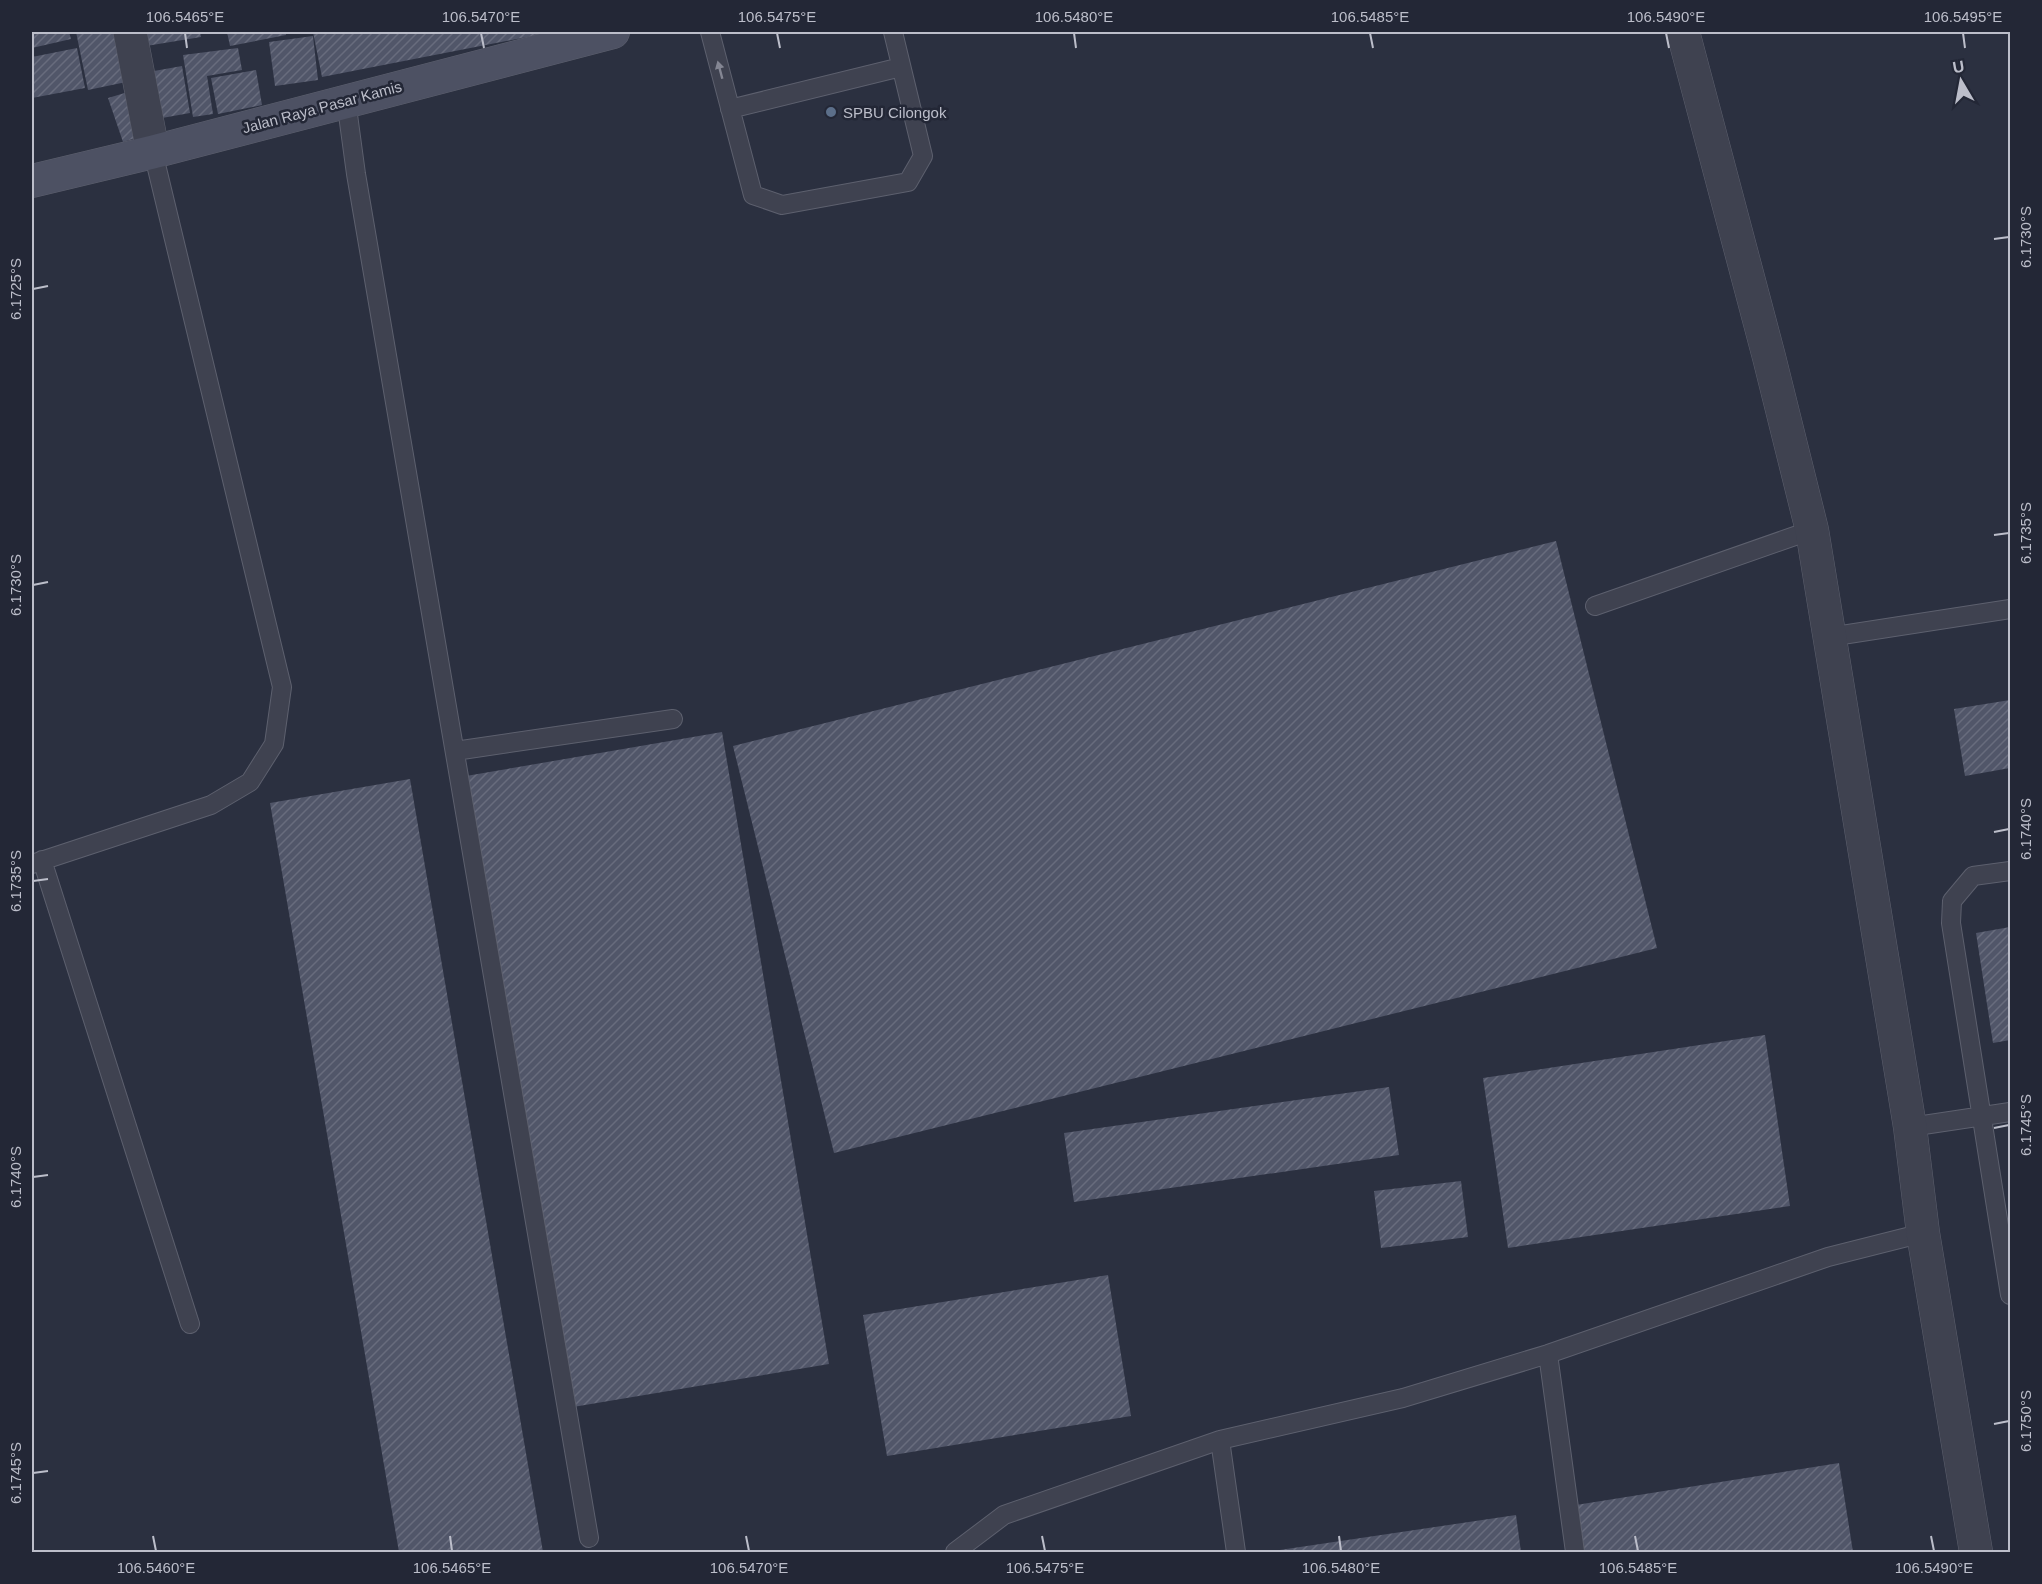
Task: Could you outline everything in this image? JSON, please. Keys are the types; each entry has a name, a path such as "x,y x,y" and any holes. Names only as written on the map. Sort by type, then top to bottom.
{"main road":[{"name":"Jalan Raya Pasar Kamis","path":"32,181 153,152 569,37 613,32"}],"street":[{"path":"130,32 153,152"},
{"path":"1683,32 1812,530 1910,1126 1923,1233 1976,1552"}],"lane":[{"path":"710,32 753,195 782,205 909,182 923,156 893,32"},
{"path":"730,109 901,67"},
{"path":"346,100 356,174 589,1538"},
{"path":"153,152 282,687 274,744 250,782 211,805 37,862 190,1324"},
{"path":"1595,606 1812,530"},
{"path":"1829,637 2010,609"},
{"path":"455,751 673,719"},
{"path":"2010,872 1973,876 1952,900 1951,923 2010,1295"},
{"path":"1910,1126 2010,1112"},
{"path":"955,1552 1004,1515 1220,1440 1403,1398 1548,1354 1828,1257 1923,1233"},
{"path":"1548,1354 1575,1552"},
{"path":"1220,1440 1236,1552"}],"building":[{"path":"32,32 69,32 71,39 32,48"},
{"path":"76,32 122,32 131,81 88,90"},
{"path":"137,32 200,32 201,37 140,47"},
{"path":"227,32 286,32 286,35 230,46"},
{"path":"313,32 546,32 547,33 322,77"},
{"path":"313,36 318,80 275,86 269,42"},
{"path":"77,48 85,88 32,98 32,57"},
{"path":"238,48 242,70 207,76 213,114 193,117 183,55"},
{"path":"182,66 190,113 162,118 154,71"},
{"path":"256,70 262,105 218,114 211,78"},
{"path":"128,92 142,136 123,142 108,98"},
{"path":"1556,541 1657,948 834,1153 733,746"},
{"path":"2010,700 2010,768 1965,776 1954,709"},
{"path":"722,732 829,1364 573,1407 466,776"},
{"path":"410,779 543,1552 399,1552 270,803"},
{"path":"2010,927 2010,1040 1993,1043 1976,933"},
{"path":"1765,1035 1790,1206 1508,1248 1483,1078"},
{"path":"1389,1087 1399,1155 1074,1202 1064,1133"},
{"path":"1461,1181 1468,1237 1381,1248 1374,1191"},
{"path":"1108,1275 1131,1416 887,1456 863,1315"},
{"path":"1839,1463 1853,1552 1584,1552 1576,1505"},
{"path":"1516,1515 1521,1552 1273,1552 1273,1551"}],"place":[{"name":"SPBU Cilongok","path":"831,112"}]}
